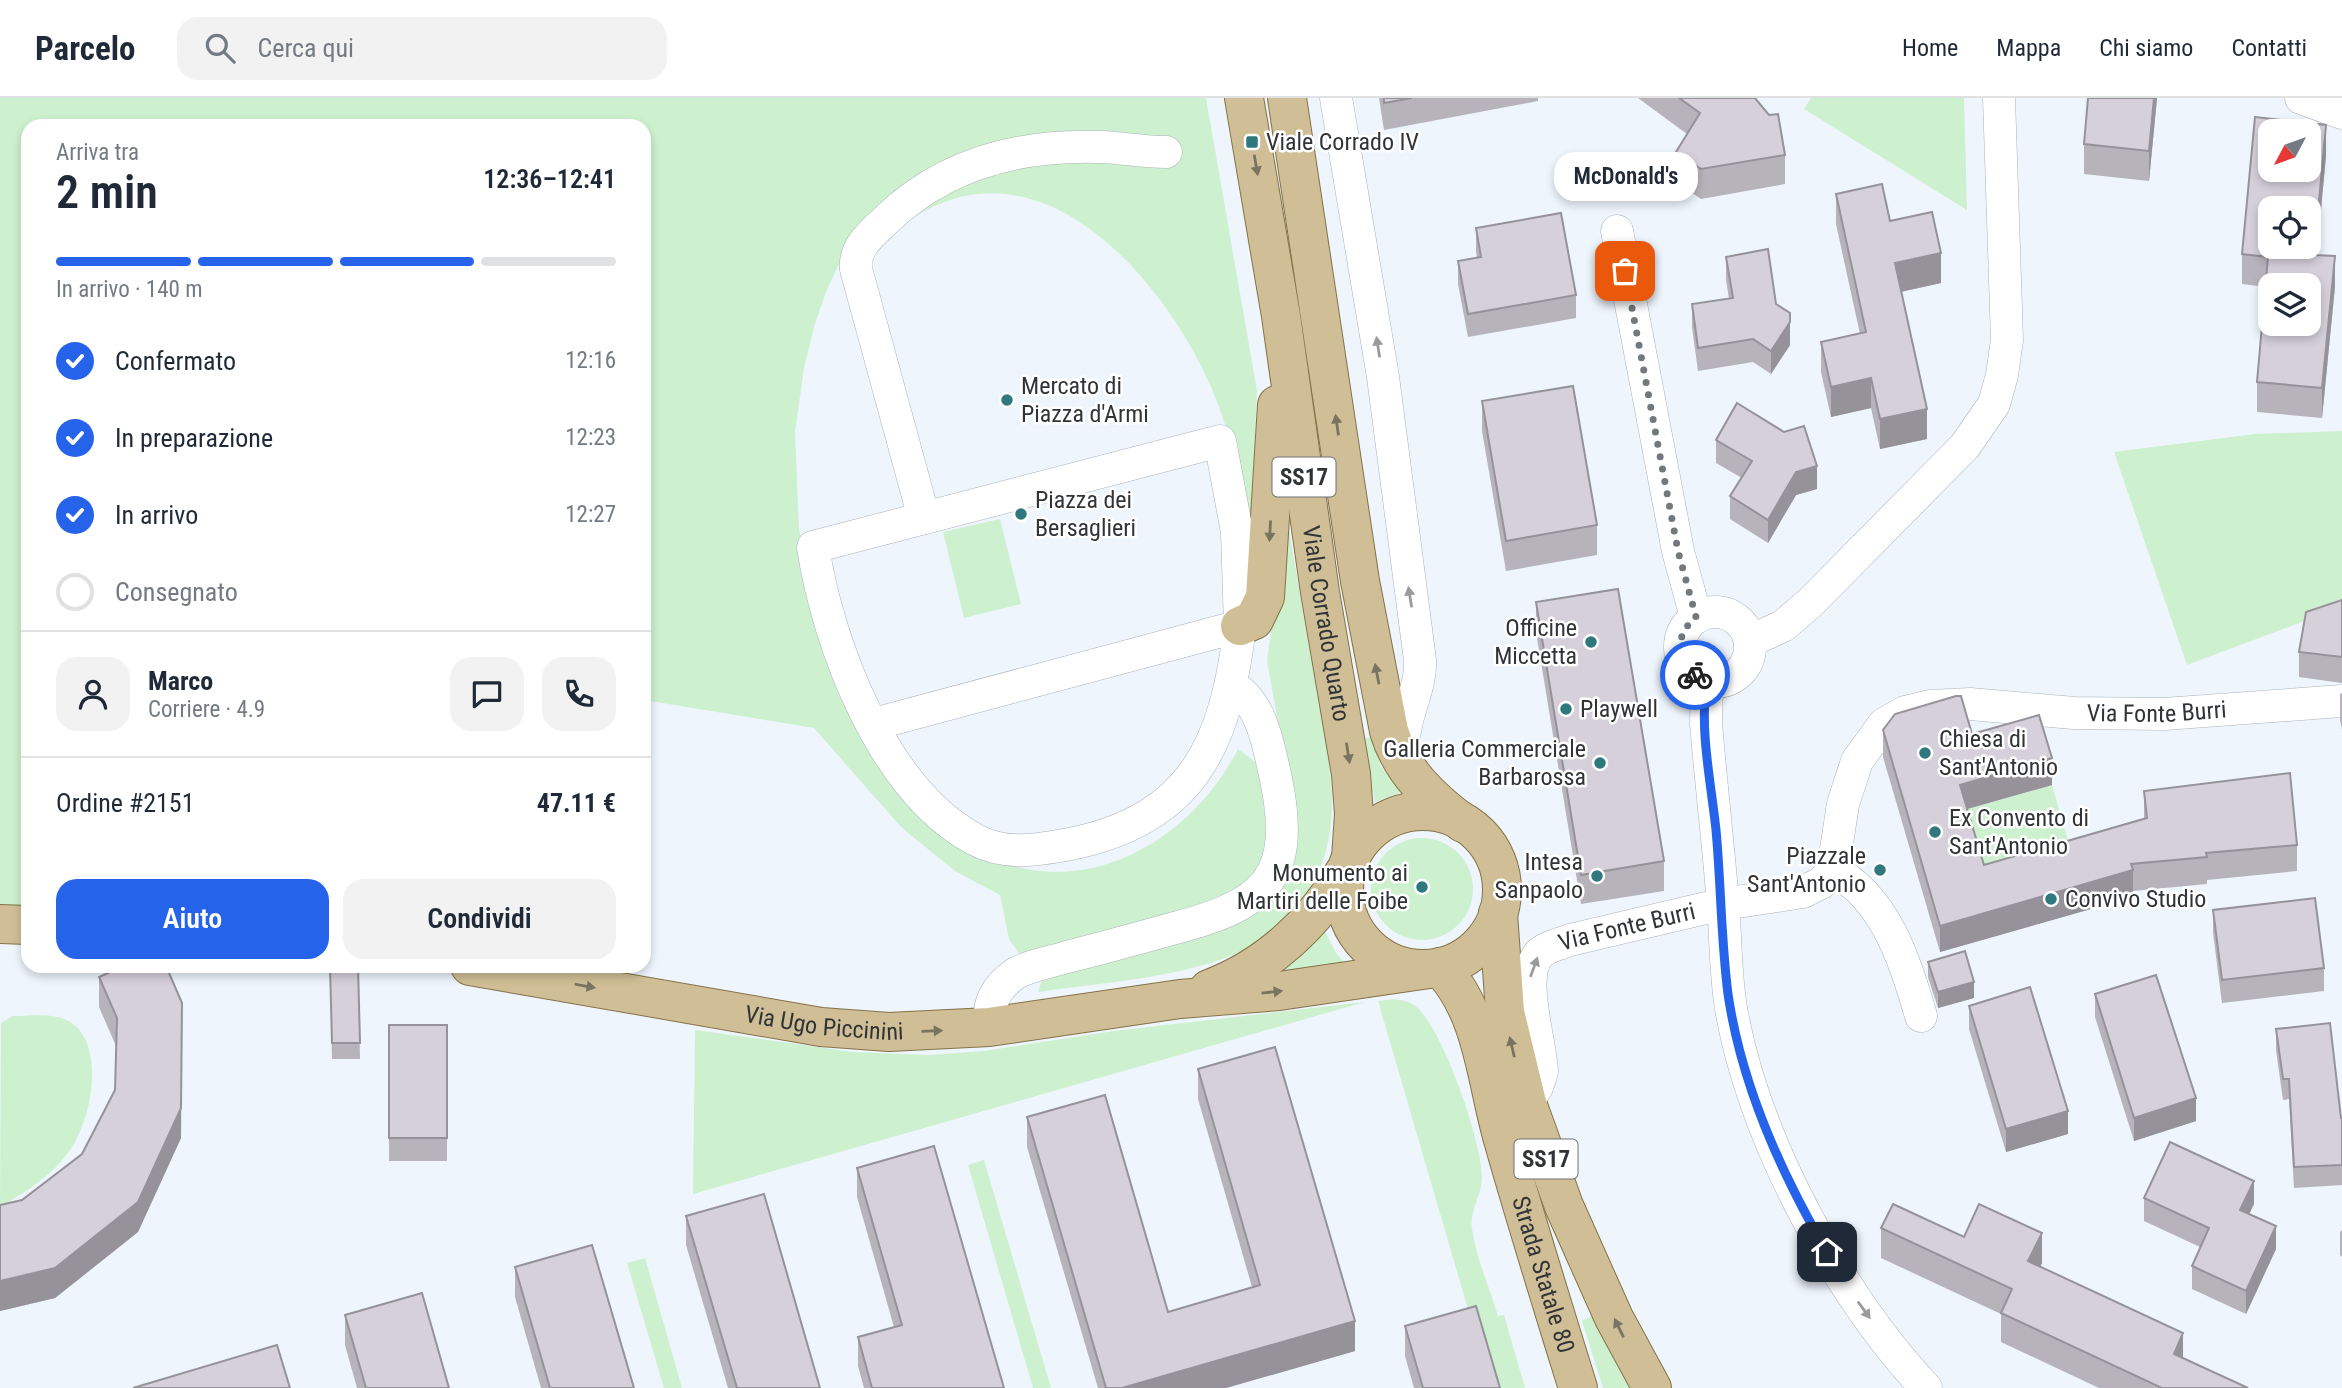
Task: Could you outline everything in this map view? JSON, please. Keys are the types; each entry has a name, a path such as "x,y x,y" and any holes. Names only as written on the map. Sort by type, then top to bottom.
{"main road":[{"name":"Viale Corrado Quarto","path":"1244,98 1281,316 1320,592 1351,774 1354,814 1349,863"},
{"name":"Viale Corrado Quarto","path":"1287,98 1381,694 1395,748 1418,782 1438,804 1463,823"},
{"path":"1240,626 1257,616 1265,597 1281,316"},
{"path":"1435,812 1463,823 1478,835 1494,858 1501,885 1498,914 1489,932 1476,948 1435,968 1408,968 1387,961 1362,940 1350,922 1344,901 1349,863 1362,840 1376,826 1404,814 1435,812"},
{"name":"Via Ugo Piccinini","path":"1180,999 1230,981 1269,957 1313,916 1349,863"},
{"name":"SS17","path":"1498,914 1505,1012 1527,1103 1560,1195 1614,1318 1652,1388"},
{"path":"0,924 21,925"},
{"name":"Via Ugo Piccinini","path":"510,973 821,1027 889,1032 989,1027 1180,999 1288,990 1435,968"},
{"name":"Strada Statale 80","path":"1435,968 1456,985 1475,1026 1502,1136 1578,1388"}],"street":[{"name":"Viale Corrado Quarto","path":"1336,98 1383,377 1419,655 1420,675 1408,716 1404,746 1418,782"},
{"path":"1750,641 1783,626 1810,603 1954,458 1994,404 2007,340 1999,98"},
{"path":"2301,98 2342,113"},
{"path":"924,518 856,269 858,250 891,214 921,190 972,164 1009,154 1082,146 1166,152"},
{"path":"1617,231 1678,551 1696,617"},
{"path":"1220,441 1235,513 1240,626 1233,686 1226,713 1202,761 1165,804 1119,831 1087,841 1034,850 993,847 956,826 912,784 874,724 845,668 835,641 813,547 924,518 1220,441"},
{"path":"1707,612 1730,614 1746,630 1750,641 1750,653 1739,673 1718,682 1707,681 1687,669 1679,646 1687,625 1707,612"},
{"path":"874,724 1240,626"},
{"path":"1707,681 1706,723 1723,904 1728,992 1734,1023 1776,1147 1809,1219 1851,1292 1926,1388"},
{"path":"989,1027 993,996 1017,973 1220,916 1254,897 1269,879 1278,858 1282,838 1279,794 1254,709 1246,694 1233,686"},
{"name":"Via Fonte Burri","path":"1527,1103 1542,1072 1530,972 1543,951 1570,940 1723,904 1803,892 1821,883 1832,870 1843,804 1857,761 1884,724 1905,712 1948,704 1970,704 2074,713 2164,714 2342,701"},
{"path":"1832,870 1851,881 1877,910 1908,972 1921,1016"}],"green space":[{"path":"0,98 1206,98 1257,391 1251,525 1224,421 1192,349 1167,310 1138,273 1104,240 1066,214 1025,197 982,194 937,205 913,218 875,246 894,226 1019,141 844,254 827,289 814,327 804,368 795,432 799,528 808,577 845,690 998,861 1035,870 1071,871 1105,864 1138,851 1169,832 1196,808 1219,780 1238,749 1254,761 1264,781 1268,852 1249,880 1224,898 1021,956 1009,939 1000,895 955,871 902,828 814,728 651,701 651,119 21,119 21,907 0,906"},
{"path":"1811,98 1964,98 1967,210 1804,109"},
{"path":"2342,431 2342,607 2187,665 2114,452 2255,434"},
{"path":"1287,517 1326,742 1332,804 1330,833 1322,862 1309,890 1288,916 1263,938 1223,959 1145,978 1038,992 1043,977 1241,921 1291,795 1267,661"},
{"path":"1000,519 1021,604 964,618 943,532"},
{"path":"1372,737 1381,767 1401,792 1375,802 1363,739"},
{"path":"2052,785 2075,865 1984,892 1960,811"},
{"path":"1422,838 1442,842 1458,853 1469,869 1473,889 1469,909 1458,925 1442,936 1422,940 1402,936 1386,925 1375,909 1371,889 1375,869 1386,853 1402,842"},
{"path":"1322,925 1336,953 1349,968 1277,973"},
{"path":"1394,999 1414,1005 1425,1017 1448,1059 1468,1112 1482,1177 1472,1216 1474,1240 1498,1316 1504,1315 1525,1388 1491,1388 1378,1001"},
{"path":"1365,1002 693,1194 695,1030 853,1052 927,1055 984,1051 1114,1031"},
{"path":"13,1016 50,1016 70,1022 81,1033 89,1048 92,1084 84,1121 70,1150 47,1175 0,1207 1,1023"},
{"path":"984,1160 1051,1388 1033,1388 968,1165"},
{"path":"645,1258 682,1388 664,1388 627,1263"},
{"path":"1593,1315 1633,1388 1603,1388 1582,1321"}],"building":[{"path":"1384,98 1412,98 1384,103"},
{"path":"1679,98 1755,98 1769,115 1778,114 1785,155 1701,169 1676,152 1700,113"},
{"path":"2088,98 2154,98 2149,151 2084,144"},
{"path":"2255,117 2273,119 2258,119 2258,182 2321,182 2319,196 2258,196 2258,256 2242,254"},
{"path":"2321,124 2326,125 2321,179"},
{"path":"1882,184 1890,221 1932,212 1941,253 1895,263 1927,409 1880,419 1871,378 1831,387 1821,342 1866,332 1836,194"},
{"path":"1561,213 1576,295 1468,314 1458,261 1481,257 1476,228"},
{"path":"1768,249 1776,304 1790,313 1790,322 1771,351 1753,339 1698,348 1692,304 1733,298 1726,257"},
{"path":"2321,255 2335,256 2322,388 2257,382 2261,336 2321,336 2321,273 2267,273 2268,259 2321,259"},
{"path":"1573,386 1597,525 1506,541 1482,401"},
{"path":"1737,403 1784,432 1804,426 1817,466 1796,472 1768,520 1730,496 1752,461 1716,440"},
{"name":"Galleria Commerciale Barbarossa","path":"1618,589 1664,861 1581,875 1536,602"},
{"path":"2342,600 2342,657 2299,652 2306,612"},
{"path":"1961,696 1972,734 2039,715 2052,758 1960,785 1984,865 2147,818 2144,791 2290,773 2297,845 2206,853 2207,857 2131,864 2133,870 1940,926 1883,730 1895,714"},
{"path":"2315,898 2324,968 2222,980 2213,910"},
{"path":"1965,951 1974,982 1938,992 1928,962"},
{"path":"108,973 169,973 182,1003 181,1108 138,1202 55,1268 0,1281 0,1205 22,1200 82,1154 115,1090 117,1018 99,977"},
{"path":"330,973 358,973 360,1043 332,1043"},
{"path":"2156,975 2196,1098 2134,1118 2095,994"},
{"path":"2030,987 2068,1111 2006,1129 1969,1006"},
{"path":"2330,1023 2342,1118 2342,1165 2294,1167 2289,1079 2283,1079 2276,1029"},
{"path":"389,1025 447,1025 447,1138 389,1138"},
{"path":"1275,1047 1355,1321 1122,1388 1106,1388 1027,1117 1105,1095 1168,1312 1260,1285 1198,1069"},
{"path":"2170,1142 2254,1181 2240,1210 2276,1226 2246,1291 2192,1266 2209,1228 2144,1198"},
{"path":"934,1146 1004,1388 872,1388 858,1337 902,1325 857,1168"},
{"path":"764,1194 820,1388 737,1388 686,1216"},
{"path":"1893,1204 1964,1237 1979,1204 2042,1233 2028,1261 2183,1333 2174,1354 2248,1388 2159,1388 2001,1313 2012,1289 1881,1228"},
{"path":"592,1245 634,1388 550,1388 515,1267"},
{"path":"422,1293 449,1388 366,1388 345,1315"},
{"path":"1476,1306 1500,1388 1423,1388 1405,1326"},
{"path":"277,1345 290,1388 133,1388"}],"way so far":[{"path":"1625,271 1678,551 1696,617 1687,625 1682,635 1679,646 1681,658 1687,669 1695,675"}],"place":[{"name":"Viale Corrado IV","path":"1252,142"},
{"name":"McDonald's","path":"1625,271"},
{"name":"Mercato di Piazza d'Armi","path":"1007,400"},
{"name":"Piazza dei Bersaglieri","path":"1021,514"},
{"name":"Officine Miccetta","path":"1591,642"},
{"name":"Playwell","path":"1566,709"},
{"name":"Chiesa di Sant'Antonio","path":"1925,753"},
{"name":"Galleria Commerciale Barbarossa","path":"1600,763"},
{"name":"Ex Convento di Sant'Antonio","path":"1935,832"},
{"name":"Piazzale Sant'Antonio","path":"1880,870"},
{"name":"Intesa Sanpaolo","path":"1597,876"},
{"name":"Monumento ai Martiri delle Foibe","path":"1422,887"},
{"name":"Convivo Studio","path":"2051,899"}],"route":[{"path":"1695,675 1707,681 1704,696 1706,723 1723,904 1728,992 1735,1031 1762,1114 1789,1179 1827,1252"}]}
